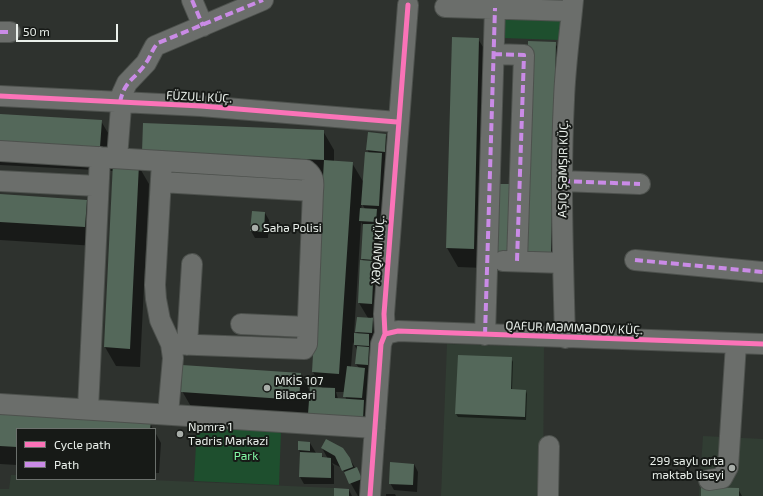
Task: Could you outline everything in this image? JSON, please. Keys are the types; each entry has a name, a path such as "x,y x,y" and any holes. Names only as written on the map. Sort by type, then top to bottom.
{"street":[{"path":"192,0 203,26"},
{"path":"88,409 98,186 109,157 120,102 126,83 146,63 155,46 263,0"},
{"name":"XƏQANI KÜÇ.","path":"370,496 381,344 385,334 384,314 397,122 408,5"},
{"path":"445,6 495,8 572,5 564,99 562,181 565,338"},
{"path":"485,335 495,8"},
{"path":"494,54 524,55 517,261"},
{"name":"FÜZULI KÜÇ.","path":"0,96 208,107 397,122"},
{"path":"0,151 306,170 312,174 314,179 307,344 304,349 179,345"},
{"path":"162,161 156,299 160,320 179,345"},
{"path":"0,181 98,186"},
{"path":"562,181 640,184"},
{"path":"161,182 313,191"},
{"path":"487,260 563,263"},
{"path":"635,260 763,272"},
{"path":"168,414 173,358 179,345 192,264"},
{"path":"241,324 307,327"},
{"name":"QAFUR MƏMMƏDOV KÜÇ.","path":"385,334 398,331 763,344"},
{"path":"709,480 722,478 728,467 736,344"},
{"path":"0,404 375,428"},
{"path":"548,496 549,446"}],"shaded area":[{"path":"447,344 544,347 543,496 441,496"},
{"name":"299 saylı orta məktəb liseyi","path":"703,436 763,439 763,496 699,496"},
{"path":"11,475 16,475 16,480 150,480 334,488 334,496 0,496 0,489 9,489"}],"green space":[{"path":"504,14 561,16 560,40 503,38"},
{"name":"Park","path":"197,427 281,431 279,485 194,481"}],"building":[{"path":"452,37 479,38 474,249 446,248"},
{"path":"528,41 556,42 551,253 523,252"},
{"path":"0,114 102,120 100,147 0,142"},
{"path":"143,123 324,130 324,160 142,152"},
{"path":"368,132 386,134 385,152 366,150"},
{"path":"365,152 382,153 379,206 361,205"},
{"path":"324,160 353,162 339,374 312,372"},
{"path":"113,162 139,164 130,349 104,347"},
{"path":"493,184 510,184 508,253 491,253"},
{"path":"0,194 87,200 85,227 0,222"},
{"path":"360,208 377,209 376,222 359,221"},
{"path":"252,211 265,212 264,232 250,231"},
{"path":"363,224 375,224 374,260 361,259"},
{"path":"360,260 374,261 372,304 358,303"},
{"path":"357,317 373,318 372,333 355,332"},
{"path":"354,333 369,334 369,346 354,345"},
{"path":"357,346 369,347 368,365 355,364"},
{"path":"458,355 512,357 511,389 526,390 525,417 455,414"},
{"path":"182,365 301,373 299,400 181,392"},
{"path":"347,366 365,368 362,398 343,397"},
{"path":"310,387 335,388 335,398 364,400 363,419 308,414"},
{"path":"0,414 151,422 150,428 16,428 16,447 0,446"},
{"path":"326,439 343,448 350,458 353,467 342,471 335,456 321,448"},
{"path":"298,441 310,442 310,451 298,450"},
{"path":"300,452 322,453 322,457 331,458 331,478 299,477"},
{"path":"390,462 414,464 413,485 389,484"},
{"path":"357,467 362,479 349,484 344,472"},
{"path":"701,487 739,488 739,496 701,496"},
{"path":"334,488 349,489 349,496 334,496"}],"marked path":[{"path":"192,0 203,26"},
{"path":"120,102 122,94 128,84 142,69 158,43 263,0"},
{"path":"485,335 495,8"},
{"path":"0,32 10,32"},
{"path":"494,54 524,55 517,261"},
{"path":"562,181 640,184"},
{"path":"635,260 763,272"}],"cycle path":[{"path":"370,496 381,344 385,334 384,314 408,5"},
{"path":"0,96 201,106 397,122"},
{"path":"385,334 398,331 763,344"}],"place":[{"name":"Sahə Polisi","path":"255,228"},
{"name":"MKİS 107 Biləcəri","path":"267,388"},
{"name":"Npmrə 1 Tədris Mərkəzi","path":"180,434"},
{"name":"299 saylı orta məktəb liseyi","path":"732,468"}]}
